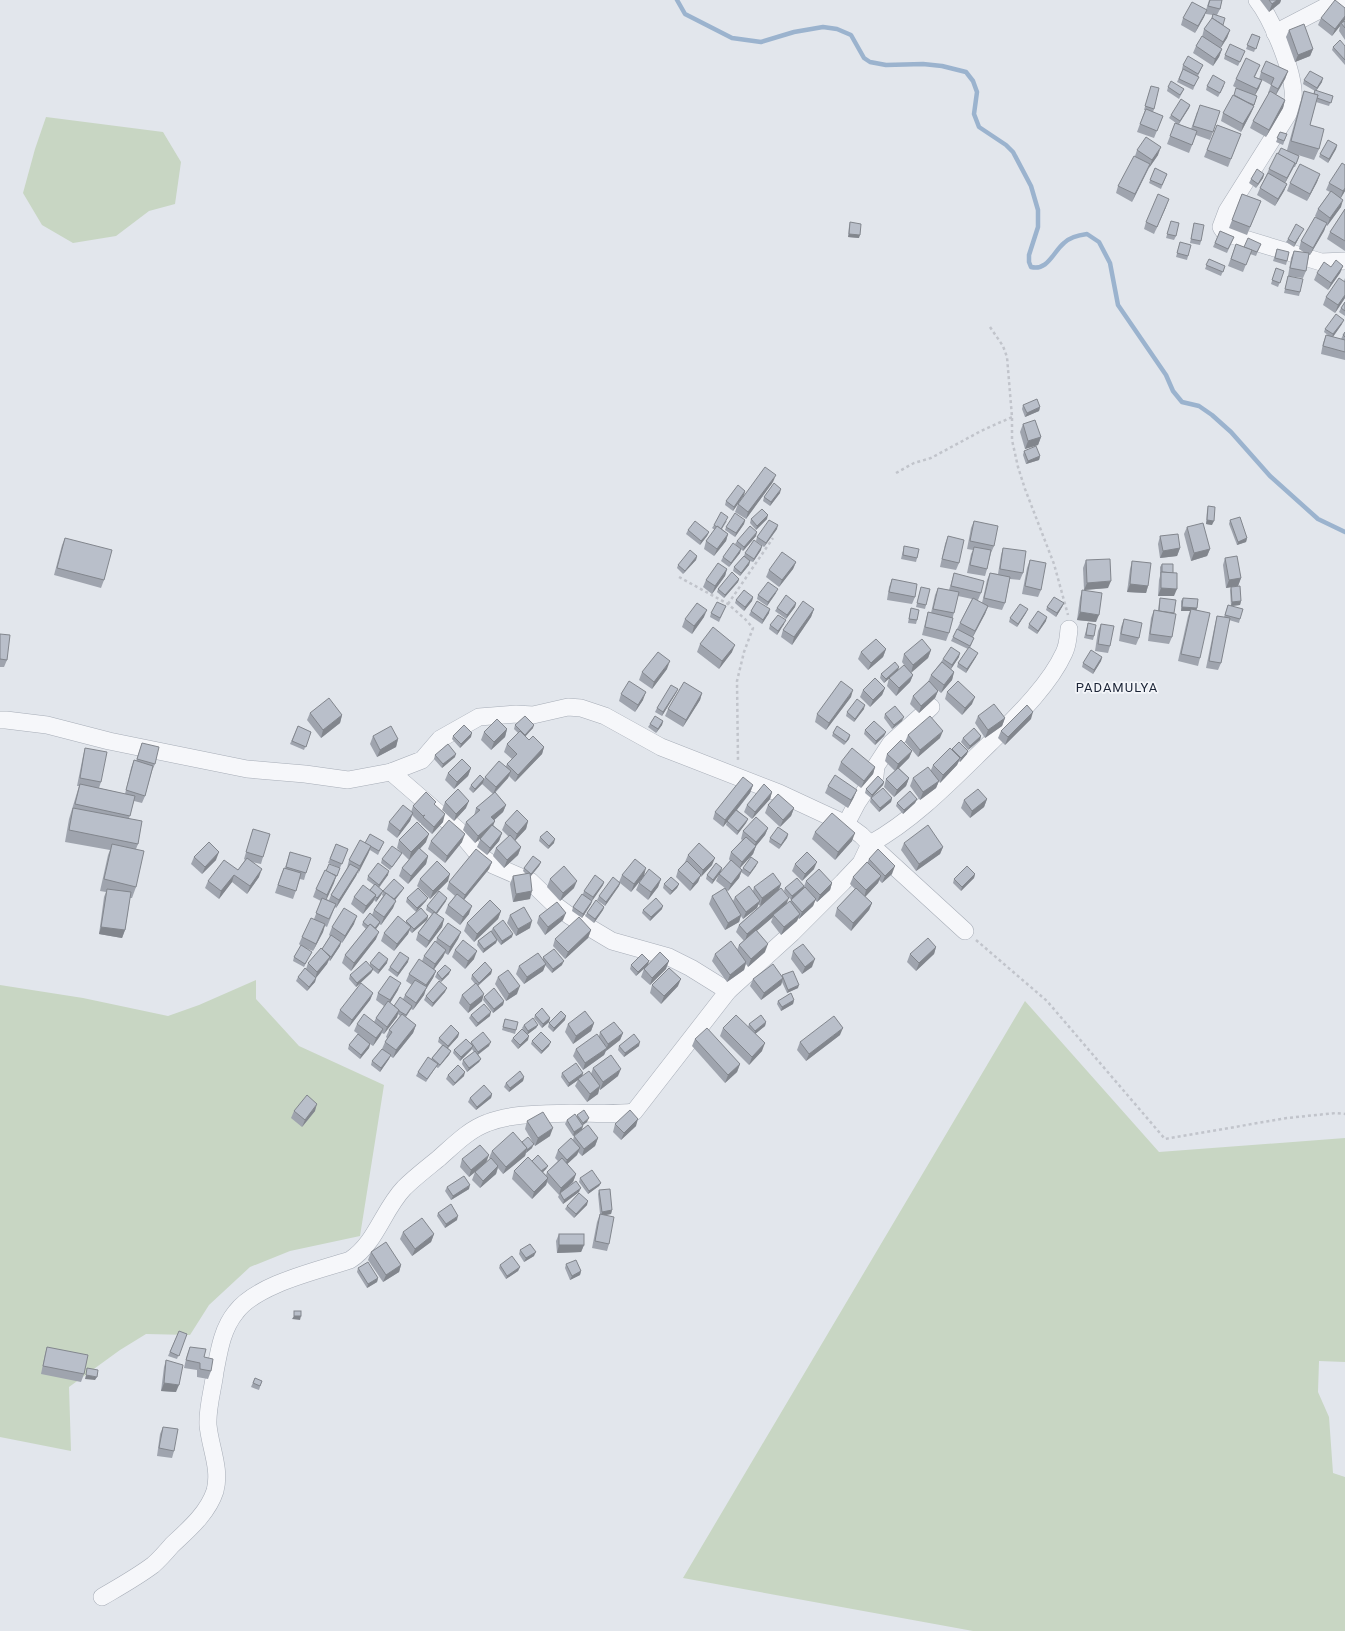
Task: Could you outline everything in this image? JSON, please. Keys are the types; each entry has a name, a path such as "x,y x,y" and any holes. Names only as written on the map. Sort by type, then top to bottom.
{"street":[{"path":"1257,0 1275,33 1290,72 1293,94 1291,108 1227,212 1221,227 1225,233 1321,262 1345,261"},
{"path":"1275,33 1325,7 1345,1"},
{"path":"102,1597 153,1564 196,1521 211,1501 215,1491 217,1474 208,1424 208,1415 219,1349 223,1335 230,1322 245,1302 273,1286 350,1260 358,1255 365,1248 394,1201 404,1188 475,1128 488,1122 520,1116 588,1113 620,1114 634,1112 728,991 792,933 843,882 861,863 870,844 885,836 910,817 955,778 1018,715 1049,677 1059,662 1068,642 1069,629"},
{"path":"0,720 47,724 109,741 247,769 305,774 348,780 391,772 422,760 440,739 478,717 516,714 533,715 568,707 587,710 605,716 661,747 779,793 846,824 861,835 964,931"},
{"path":"846,824 857,803 875,776 876,766 891,742 931,708"},
{"path":"391,772 458,830 478,854 493,865 530,881 555,905 570,916 612,941 669,957 691,968 728,991"}],"path":[{"path":"990,327 1003,346 1007,357 1012,417 1012,440 1018,467 1054,564 1068,611 1069,629"},
{"path":"896,474 914,463 931,458 981,431 1012,417"},
{"path":"728,604 773,538"},
{"path":"679,577 689,584 728,604 753,628 744,652 736,681 738,777"},
{"path":"964,931 1047,1001 1165,1139 1287,1118 1336,1113 1345,1114"}],"green space":[{"path":"46,117 163,132 181,162 175,204 149,211 116,236 73,243 42,225 23,193 35,149"},
{"path":"256,980 256,999 299,1046 384,1085 360,1236 290,1251 250,1267 209,1305 190,1335 146,1334 120,1350 69,1387 71,1451 0,1437 0,985 83,998 168,1016 199,1005"},
{"path":"1025,1001 1159,1152 1345,1138 1345,1362 1319,1361 1318,1392 1329,1417 1333,1473 1345,1477 1345,1631 973,1631 683,1578"}],"building":[{"path":"1210,0 1222,0 1220,9 1208,6"},
{"path":"1269,0 1277,0 1272,4"},
{"path":"1335,0 1345,8 1345,16 1335,29 1321,18"},
{"path":"1192,2 1207,10 1198,26 1183,18"},
{"path":"1213,14 1225,18 1223,25 1212,18"},
{"path":"1212,18 1230,30 1223,42 1204,29"},
{"path":"1345,21 1345,28 1341,23"},
{"path":"1304,24 1313,49 1298,55 1289,30"},
{"path":"1252,34 1260,37 1256,49 1247,45"},
{"path":"1202,36 1222,49 1215,59 1196,46"},
{"path":"1340,40 1345,46 1345,60 1333,47"},
{"path":"1230,44 1245,51 1240,62 1225,55"},
{"path":"1188,56 1203,65 1198,74 1183,65"},
{"path":"1246,58 1260,65 1254,77 1262,80 1257,89 1236,79"},
{"path":"1266,61 1288,71 1278,89 1271,85 1274,78 1261,72"},
{"path":"1183,69 1199,77 1194,86 1179,79"},
{"path":"1310,71 1323,78 1317,88 1304,80"},
{"path":"1213,75 1225,82 1220,93 1207,86"},
{"path":"1171,81 1184,89 1180,95 1168,87"},
{"path":"1151,86 1159,88 1154,109 1145,106"},
{"path":"1236,88 1257,96 1254,105 1234,95"},
{"path":"1315,90 1333,96 1331,103 1317,98 1318,95 1314,94"},
{"path":"1270,91 1285,100 1269,130 1253,121"},
{"path":"1304,91 1318,95 1310,125 1324,129 1319,149 1291,141"},
{"path":"1233,95 1254,106 1243,124 1223,113"},
{"path":"1181,99 1190,105 1180,121 1171,115"},
{"path":"1200,105 1220,111 1213,132 1193,126"},
{"path":"1146,109 1163,116 1157,131 1140,124"},
{"path":"1175,123 1197,131 1192,145 1170,136"},
{"path":"1217,125 1241,134 1231,159 1207,150"},
{"path":"1280,132 1287,134 1284,141 1277,138"},
{"path":"1146,137 1161,147 1152,160 1137,150"},
{"path":"1328,140 1337,145 1329,159 1320,154"},
{"path":"1281,148 1299,156 1296,164 1278,154"},
{"path":"1277,153 1295,163 1287,178 1269,169"},
{"path":"1134,156 1150,164 1135,194 1118,186"},
{"path":"1342,163 1345,165 1345,188 1343,191 1329,183"},
{"path":"1300,164 1320,174 1310,194 1290,183"},
{"path":"1155,168 1167,174 1162,185 1150,180"},
{"path":"1257,169 1264,174 1258,184 1251,179"},
{"path":"1268,173 1287,184 1278,199 1260,188"},
{"path":"1331,191 1343,200 1330,218 1318,209"},
{"path":"1158,194 1169,199 1157,227 1146,222"},
{"path":"1242,194 1261,201 1250,227 1232,220"},
{"path":"1345,209 1345,241 1330,232"},
{"path":"1315,217 1327,223 1313,248 1301,241"},
{"path":"1171,221 1179,223 1176,236 1167,234"},
{"path":"850,222 861,224 860,235 849,234"},
{"path":"1194,223 1204,225 1201,241 1191,239"},
{"path":"1296,224 1304,229 1295,243 1288,239"},
{"path":"1220,231 1234,237 1228,249 1215,243"},
{"path":"1248,238 1261,244 1257,252 1244,247"},
{"path":"1180,242 1191,245 1188,256 1177,253"},
{"path":"1236,244 1252,250 1246,265 1231,259"},
{"path":"1277,249 1289,252 1287,261 1275,258"},
{"path":"1294,251 1309,253 1306,271 1290,268"},
{"path":"1209,259 1225,266 1223,272 1206,265"},
{"path":"1336,260 1343,266 1331,283 1317,273 1324,262 1331,267"},
{"path":"1276,268 1284,271 1280,283 1272,280"},
{"path":"1288,276 1303,279 1300,292 1285,289"},
{"path":"1339,278 1345,282 1345,295 1338,305 1326,297"},
{"path":"1345,302 1345,311 1341,308"},
{"path":"1336,314 1344,320 1333,334 1325,329"},
{"path":"1326,335 1345,340 1345,352 1323,346"},
{"path":"1037,399 1040,407 1027,413 1023,405"},
{"path":"1035,420 1041,437 1028,441 1023,424"},
{"path":"1036,446 1040,456 1028,461 1024,451"},
{"path":"765,467 776,475 748,512 738,504"},
{"path":"774,483 781,489 771,502 764,497"},
{"path":"738,485 745,491 734,507 726,501"},
{"path":"1208,506 1215,507 1214,521 1207,520"},
{"path":"762,509 768,515 757,526 751,519"},
{"path":"721,512 728,517 721,529 714,525"},
{"path":"735,513 745,520 736,533 726,527"},
{"path":"1240,517 1247,538 1238,542 1230,520"},
{"path":"769,520 778,525 766,543 757,537"},
{"path":"695,521 709,532 701,541 688,530"},
{"path":"974,521 998,526 994,546 970,541"},
{"path":"1203,523 1210,549 1194,553 1187,527"},
{"path":"717,526 728,534 717,549 706,541"},
{"path":"750,526 757,532 744,547 737,541"},
{"path":"1178,534 1180,548 1163,551 1160,536"},
{"path":"948,536 964,540 959,563 942,559"},
{"path":"65,538 112,550 104,580 57,568"},
{"path":"754,540 762,546 754,559 745,553"},
{"path":"733,543 741,549 731,563 723,557"},
{"path":"904,546 919,549 917,558 903,555"},
{"path":"974,547 991,550 987,569 970,565"},
{"path":"1003,548 1026,551 1023,573 1000,569"},
{"path":"690,550 697,556 685,571 678,565"},
{"path":"782,552 796,562 782,580 769,570"},
{"path":"744,556 750,561 741,573 734,567"},
{"path":"1237,556 1241,578 1229,580 1225,558"},
{"path":"1110,559 1111,581 1087,583 1086,560"},
{"path":"1030,560 1046,563 1041,590 1025,586"},
{"path":"1132,561 1151,563 1148,586 1130,584"},
{"path":"718,563 727,569 715,586 706,580"},
{"path":"1162,564 1173,564 1173,573 1162,572"},
{"path":"732,572 739,579 725,595 718,589"},
{"path":"1161,572 1177,573 1177,589 1161,588"},
{"path":"954,573 984,581 981,593 951,586"},
{"path":"990,573 1010,577 1005,603 984,598"},
{"path":"892,579 917,584 915,597 889,592"},
{"path":"768,582 778,589 768,602 758,595"},
{"path":"1240,586 1241,601 1232,602 1231,587"},
{"path":"921,587 930,589 926,605 917,603"},
{"path":"938,588 959,592 954,613 933,609"},
{"path":"744,590 753,597 745,607 736,600"},
{"path":"1082,590 1102,593 1099,615 1080,612"},
{"path":"786,595 796,603 787,615 777,608"},
{"path":"1054,597 1064,603 1057,613 1047,607"},
{"path":"973,598 988,606 975,631 960,623"},
{"path":"1160,598 1176,600 1174,613 1159,611"},
{"path":"1183,598 1198,599 1197,608 1182,607"},
{"path":"757,601 770,609 763,620 751,611"},
{"path":"803,601 814,609 794,637 783,630"},
{"path":"717,602 726,606 720,618 711,613"},
{"path":"697,603 707,610 694,626 685,619"},
{"path":"1020,604 1028,609 1018,624 1010,618"},
{"path":"1228,605 1243,609 1240,619 1225,615"},
{"path":"911,608 919,610 917,620 909,619"},
{"path":"1191,609 1210,613 1200,658 1181,654"},
{"path":"1154,610 1176,614 1172,637 1150,634"},
{"path":"1038,611 1047,617 1038,631 1029,624"},
{"path":"928,612 953,618 949,633 925,627"},
{"path":"778,615 786,620 778,631 770,625"},
{"path":"1217,616 1230,618 1221,663 1209,661"},
{"path":"1124,619 1142,623 1139,638 1121,634"},
{"path":"1088,623 1096,625 1094,636 1086,635"},
{"path":"1101,624 1114,626 1110,646 1098,644"},
{"path":"713,627 735,645 722,661 700,644"},
{"path":"957,629 974,638 970,646 953,637"},
{"path":"0,634 10,635 7,660 0,659"},
{"path":"876,639 886,649 871,663 861,652"},
{"path":"922,639 931,650 913,665 904,654"},
{"path":"951,647 960,653 952,665 943,659"},
{"path":"969,647 978,653 967,669 958,663"},
{"path":"1091,650 1102,657 1094,670 1083,663"},
{"path":"658,652 670,661 654,682 642,672"},
{"path":"895,662 899,667 886,679 881,674"},
{"path":"942,662 954,672 944,685 931,675"},
{"path":"904,665 913,675 899,688 889,678"},
{"path":"875,678 885,688 873,700 863,690"},
{"path":"629,681 646,692 638,705 621,694"},
{"path":"841,681 853,690 829,723 817,714"},
{"path":"929,681 938,691 921,706 913,696"},
{"path":"958,681 975,697 965,708 947,692"},
{"path":"684,682 702,693 686,720 668,709"},
{"path":"671,685 678,689 663,712 657,708"},
{"path":"329,698 342,715 323,730 310,713"},
{"path":"857,699 865,705 855,719 847,712"},
{"path":"994,704 1005,718 988,730 978,716"},
{"path":"1027,705 1033,712 1008,737 1001,731"},
{"path":"895,706 904,717 894,725 885,714"},
{"path":"525,716 534,725 525,735 515,725"},
{"path":"655,716 663,721 658,729 650,724"},
{"path":"930,716 943,731 920,750 908,735"},
{"path":"497,719 507,729 494,742 484,732"},
{"path":"874,721 886,732 876,741 865,730"},
{"path":"464,725 472,733 461,744 453,736"},
{"path":"298,726 311,732 306,747 292,741"},
{"path":"391,726 398,739 380,750 373,736"},
{"path":"837,726 850,735 846,742 833,733"},
{"path":"974,728 981,736 970,746 963,738"},
{"path":"520,731 529,740 533,736 544,747 518,775 507,764 517,754 507,744"},
{"path":"901,740 912,751 898,764 887,754"},
{"path":"959,742 968,751 961,758 952,749"},
{"path":"142,743 159,747 155,764 137,759"},
{"path":"448,744 456,754 443,764 435,755"},
{"path":"85,748 107,752 101,782 80,778"},
{"path":"852,748 875,767 864,781 841,762"},
{"path":"950,748 960,758 943,775 933,765"},
{"path":"462,759 471,768 457,782 448,773"},
{"path":"134,760 153,766 145,796 126,790"},
{"path":"499,761 511,771 496,787 485,777"},
{"path":"928,767 939,781 923,792 913,778"},
{"path":"898,768 909,778 897,790 886,779"},
{"path":"480,775 484,779 475,789 471,785"},
{"path":"835,775 857,790 851,800 828,786"},
{"path":"878,776 884,782 872,795 866,789"},
{"path":"743,777 753,785 725,820 715,812"},
{"path":"80,784 135,796 130,816 75,804"},
{"path":"764,784 772,792 755,812 747,805"},
{"path":"883,788 892,798 880,808 871,798"},
{"path":"458,789 469,801 456,814 445,802"},
{"path":"978,789 987,799 972,811 964,800"},
{"path":"910,791 917,799 904,810 897,803"},
{"path":"426,792 436,802 434,804 445,814 434,827 423,817 425,815 423,816 413,806"},
{"path":"495,792 506,805 491,817 495,821 478,836 466,822 480,810 476,808"},
{"path":"778,794 794,808 783,820 768,805"},
{"path":"403,805 413,813 400,831 389,822"},
{"path":"73,808 142,821 138,844 69,830"},
{"path":"517,810 528,821 517,834 505,823"},
{"path":"736,810 748,819 738,831 727,821"},
{"path":"832,813 855,833 838,852 815,832"},
{"path":"756,817 768,828 756,842 743,831"},
{"path":"449,820 465,834 447,856 431,841"},
{"path":"417,822 429,834 411,852 399,840"},
{"path":"492,825 502,833 490,848 480,839"},
{"path":"928,825 943,847 919,864 904,843"},
{"path":"778,827 788,834 781,845 770,838"},
{"path":"253,829 270,834 263,857 246,852"},
{"path":"547,831 555,839 549,846 540,837"},
{"path":"370,834 384,842 379,851 365,843"},
{"path":"510,835 521,847 507,860 496,848"},
{"path":"746,837 756,846 742,862 731,852"},
{"path":"360,840 371,846 360,866 349,860"},
{"path":"209,842 219,852 205,867 194,857"},
{"path":"699,843 715,858 703,870 688,855"},
{"path":"112,844 144,851 136,887 104,879"},
{"path":"336,844 348,849 342,864 330,859"},
{"path":"392,846 402,853 392,867 382,859"},
{"path":"419,848 428,856 411,876 402,868"},
{"path":"476,849 492,862 465,895 449,882"},
{"path":"878,849 895,866 885,876 869,859"},
{"path":"290,852 311,858 306,873 286,867"},
{"path":"807,852 817,862 805,874 795,864"},
{"path":"533,856 541,862 531,874 524,868"},
{"path":"751,857 758,862 750,873 743,868"},
{"path":"247,858 262,869 250,886 234,875 221,891 208,881 224,860 238,870"},
{"path":"635,859 646,868 634,884 622,875"},
{"path":"731,860 742,870 731,884 719,874"},
{"path":"437,861 450,874 433,891 420,879"},
{"path":"687,861 701,875 693,884 678,870"},
{"path":"867,862 881,876 866,890 853,877"},
{"path":"378,863 389,871 379,885 368,876"},
{"path":"716,863 722,868 713,880 707,875"},
{"path":"329,864 340,868 337,876 326,871"},
{"path":"350,864 359,869 339,900 331,895"},
{"path":"564,866 577,881 563,893 550,879"},
{"path":"967,866 975,874 962,887 954,879"},
{"path":"284,868 301,873 296,891 278,885"},
{"path":"649,869 661,879 651,892 639,883"},
{"path":"819,869 832,883 820,895 806,881"},
{"path":"325,870 336,876 327,895 316,889"},
{"path":"530,873 532,891 516,894 513,876"},
{"path":"773,873 781,884 762,898 754,887"},
{"path":"595,875 604,882 593,897 584,891"},
{"path":"613,877 620,883 606,902 599,896"},
{"path":"671,877 679,884 672,891 664,884"},
{"path":"797,878 804,886 792,896 785,888"},
{"path":"394,879 404,888 394,899 383,891"},
{"path":"375,884 383,891 377,898 375,896 376,895 370,890"},
{"path":"363,885 376,895 366,906 354,897"},
{"path":"749,886 760,901 746,912 735,897"},
{"path":"805,887 816,899 802,912 791,900"},
{"path":"418,888 428,898 417,908 407,898"},
{"path":"725,888 741,915 728,923 712,896"},
{"path":"781,888 789,898 747,934 739,925"},
{"path":"856,888 872,903 853,923 837,908"},
{"path":"107,889 131,892 125,930 101,927"},
{"path":"439,891 447,898 436,913 427,906"},
{"path":"386,893 396,901 384,917 374,910"},
{"path":"457,894 472,906 463,917 448,905"},
{"path":"582,894 592,901 583,914 573,907"},
{"path":"322,898 336,904 329,919 316,913"},
{"path":"656,898 663,906 651,917 643,910"},
{"path":"490,900 501,911 477,934 467,923"},
{"path":"596,900 604,907 595,919 587,913"},
{"path":"790,901 800,914 784,927 773,915"},
{"path":"557,902 566,913 548,927 539,916"},
{"path":"524,907 532,921 518,929 510,915"},
{"path":"344,908 357,916 345,936 332,927"},
{"path":"421,908 428,916 414,929 406,921"},
{"path":"434,912 444,919 429,941 418,933"},
{"path":"370,913 380,922 375,928 370,924 368,926 363,922"},
{"path":"398,916 411,927 397,944 384,933"},
{"path":"579,917 591,930 568,952 555,939"},
{"path":"311,918 325,924 316,944 302,937"},
{"path":"503,920 513,934 502,941 493,928"},
{"path":"448,923 461,932 450,947 437,938"},
{"path":"370,924 379,932 354,963 345,955"},
{"path":"756,930 768,944 751,959 739,945"},
{"path":"491,931 497,940 484,949 478,941"},
{"path":"331,935 341,942 331,957 322,949"},
{"path":"928,938 936,947 919,963 910,954"},
{"path":"463,940 477,951 468,961 455,950"},
{"path":"435,941 446,950 435,964 424,956"},
{"path":"731,941 746,962 730,975 715,954"},
{"path":"803,944 815,959 805,967 793,951"},
{"path":"301,945 312,952 305,964 294,957"},
{"path":"321,948 330,957 317,972 308,963"},
{"path":"554,949 564,961 553,969 543,957"},
{"path":"379,952 388,959 379,970 370,963"},
{"path":"400,952 409,958 398,973 390,967"},
{"path":"660,952 669,961 652,978 644,969"},
{"path":"538,953 546,964 527,977 519,966"},
{"path":"642,954 649,961 638,972 631,965"},
{"path":"419,959 436,971 426,985 409,974"},
{"path":"366,961 373,969 357,983 350,975"},
{"path":"485,962 492,970 479,983 472,975"},
{"path":"773,964 783,978 764,993 753,979"},
{"path":"445,965 451,970 442,979 437,973"},
{"path":"305,968 316,978 309,987 298,977"},
{"path":"669,968 681,979 664,996 652,985"},
{"path":"508,970 520,986 509,994 498,977"},
{"path":"793,971 799,985 788,990 782,975"},
{"path":"390,976 401,983 390,1000 378,993"},
{"path":"415,980 427,987 416,1003 405,995"},
{"path":"439,981 447,988 433,1003 426,996"},
{"path":"361,983 373,993 352,1020 340,1010"},
{"path":"476,983 484,994 470,1005 462,995"},
{"path":"494,988 504,1001 494,1009 484,997"},
{"path":"791,993 794,1000 782,1007 778,1001"},
{"path":"400,997 412,1006 406,1015 394,1006"},
{"path":"388,1001 399,1010 387,1027 376,1018"},
{"path":"484,1004 491,1012 478,1023 471,1015"},
{"path":"542,1008 550,1018 543,1024 535,1015"},
{"path":"561,1011 566,1016 554,1028 549,1023"},
{"path":"585,1011 594,1023 576,1036 568,1024"},
{"path":"364,1014 383,1029 376,1038 357,1024"},
{"path":"402,1014 416,1025 396,1050 385,1042 392,1032 389,1030"},
{"path":"736,1015 765,1043 752,1057 723,1028"},
{"path":"761,1015 766,1022 755,1031 749,1024"},
{"path":"834,1016 843,1028 809,1054 800,1042"},
{"path":"533,1018 538,1025 528,1031 524,1025"},
{"path":"505,1019 518,1022 516,1030 503,1027"},
{"path":"614,1022 623,1033 608,1044 600,1032"},
{"path":"451,1025 459,1033 448,1046 439,1038"},
{"path":"707,1028 740,1064 728,1075 695,1039"},
{"path":"522,1029 529,1036 520,1045 513,1038"},
{"path":"483,1032 491,1042 478,1052 471,1042"},
{"path":"541,1032 551,1042 542,1051 532,1041"},
{"path":"358,1034 370,1044 361,1055 349,1045"},
{"path":"597,1034 607,1048 585,1063 576,1049"},
{"path":"634,1034 640,1042 625,1053 619,1046"},
{"path":"466,1039 473,1046 461,1057 454,1050"},
{"path":"443,1045 451,1051 440,1065 432,1058"},
{"path":"382,1049 391,1055 381,1068 372,1061"},
{"path":"475,1051 481,1059 469,1068 463,1060"},
{"path":"611,1055 621,1069 603,1082 593,1068"},
{"path":"428,1057 438,1064 427,1079 418,1072"},
{"path":"576,1063 583,1073 569,1083 562,1073"},
{"path":"458,1065 465,1072 455,1083 448,1075"},
{"path":"520,1071 524,1077 510,1088 506,1083"},
{"path":"589,1071 600,1086 590,1094 578,1079"},
{"path":"484,1085 492,1094 477,1107 470,1098"},
{"path":"307,1095 317,1104 305,1120 294,1111"},
{"path":"584,1110 589,1118 583,1123 577,1115"},
{"path":"630,1110 638,1119 624,1133 615,1124"},
{"path":"543,1112 553,1128 538,1138 527,1121"},
{"path":"575,1114 583,1126 574,1132 567,1120"},
{"path":"588,1125 598,1138 584,1149 574,1136"},
{"path":"513,1132 527,1148 506,1167 492,1151"},
{"path":"528,1137 534,1144 527,1150 522,1142"},
{"path":"571,1138 580,1148 567,1160 558,1150"},
{"path":"480,1145 489,1155 471,1170 462,1159"},
{"path":"538,1155 548,1166 541,1171 532,1161"},
{"path":"528,1157 548,1178 534,1192 514,1171"},
{"path":"491,1158 498,1166 483,1181 475,1172"},
{"path":"562,1158 576,1174 561,1188 547,1172"},
{"path":"592,1170 601,1183 589,1191 580,1178"},
{"path":"464,1176 470,1185 453,1196 447,1187"},
{"path":"576,1181 581,1188 564,1200 560,1193"},
{"path":"610,1189 612,1210 602,1212 599,1190"},
{"path":"579,1193 588,1201 576,1214 567,1206"},
{"path":"451,1204 458,1216 446,1224 438,1213"},
{"path":"600,1214 614,1217 609,1244 595,1241"},
{"path":"422,1218 434,1234 415,1249 403,1232"},
{"path":"559,1234 584,1234 584,1245 559,1245"},
{"path":"386,1242 401,1265 386,1275 371,1252"},
{"path":"530,1244 536,1252 526,1258 520,1250"},
{"path":"512,1256 520,1267 507,1276 500,1265"},
{"path":"576,1260 581,1271 572,1276 566,1264"},
{"path":"368,1262 378,1278 368,1284 358,1268"},
{"path":"294,1311 301,1311 301,1316 294,1316"},
{"path":"179,1331 187,1334 179,1356 170,1352"},
{"path":"47,1347 88,1355 84,1374 43,1366"},
{"path":"190,1347 206,1349 204,1357 213,1359 211,1371 200,1369 200,1363 186,1360"},
{"path":"166,1360 183,1365 179,1385 164,1383"},
{"path":"87,1368 98,1370 97,1377 86,1375"},
{"path":"255,1378 262,1381 260,1386 253,1383"},
{"path":"163,1427 178,1429 174,1451 159,1448"}],"waterway":[{"path":"677,0 685,14 732,38 761,42 794,32 823,27 837,29 851,35 864,58 870,62 886,65 923,64 942,66 966,72 973,81 977,92 974,114 979,127 1006,145 1013,152 1031,186 1038,210 1038,227 1029,255 1031,267 1046,264 1060,247 1069,239 1087,234 1099,242 1110,263 1118,305 1166,375 1173,391 1182,402 1199,406 1212,415 1231,432 1270,476 1318,519 1345,532"}],"district":[{"name":"PADAMULYA","path":"1117,687"}]}
